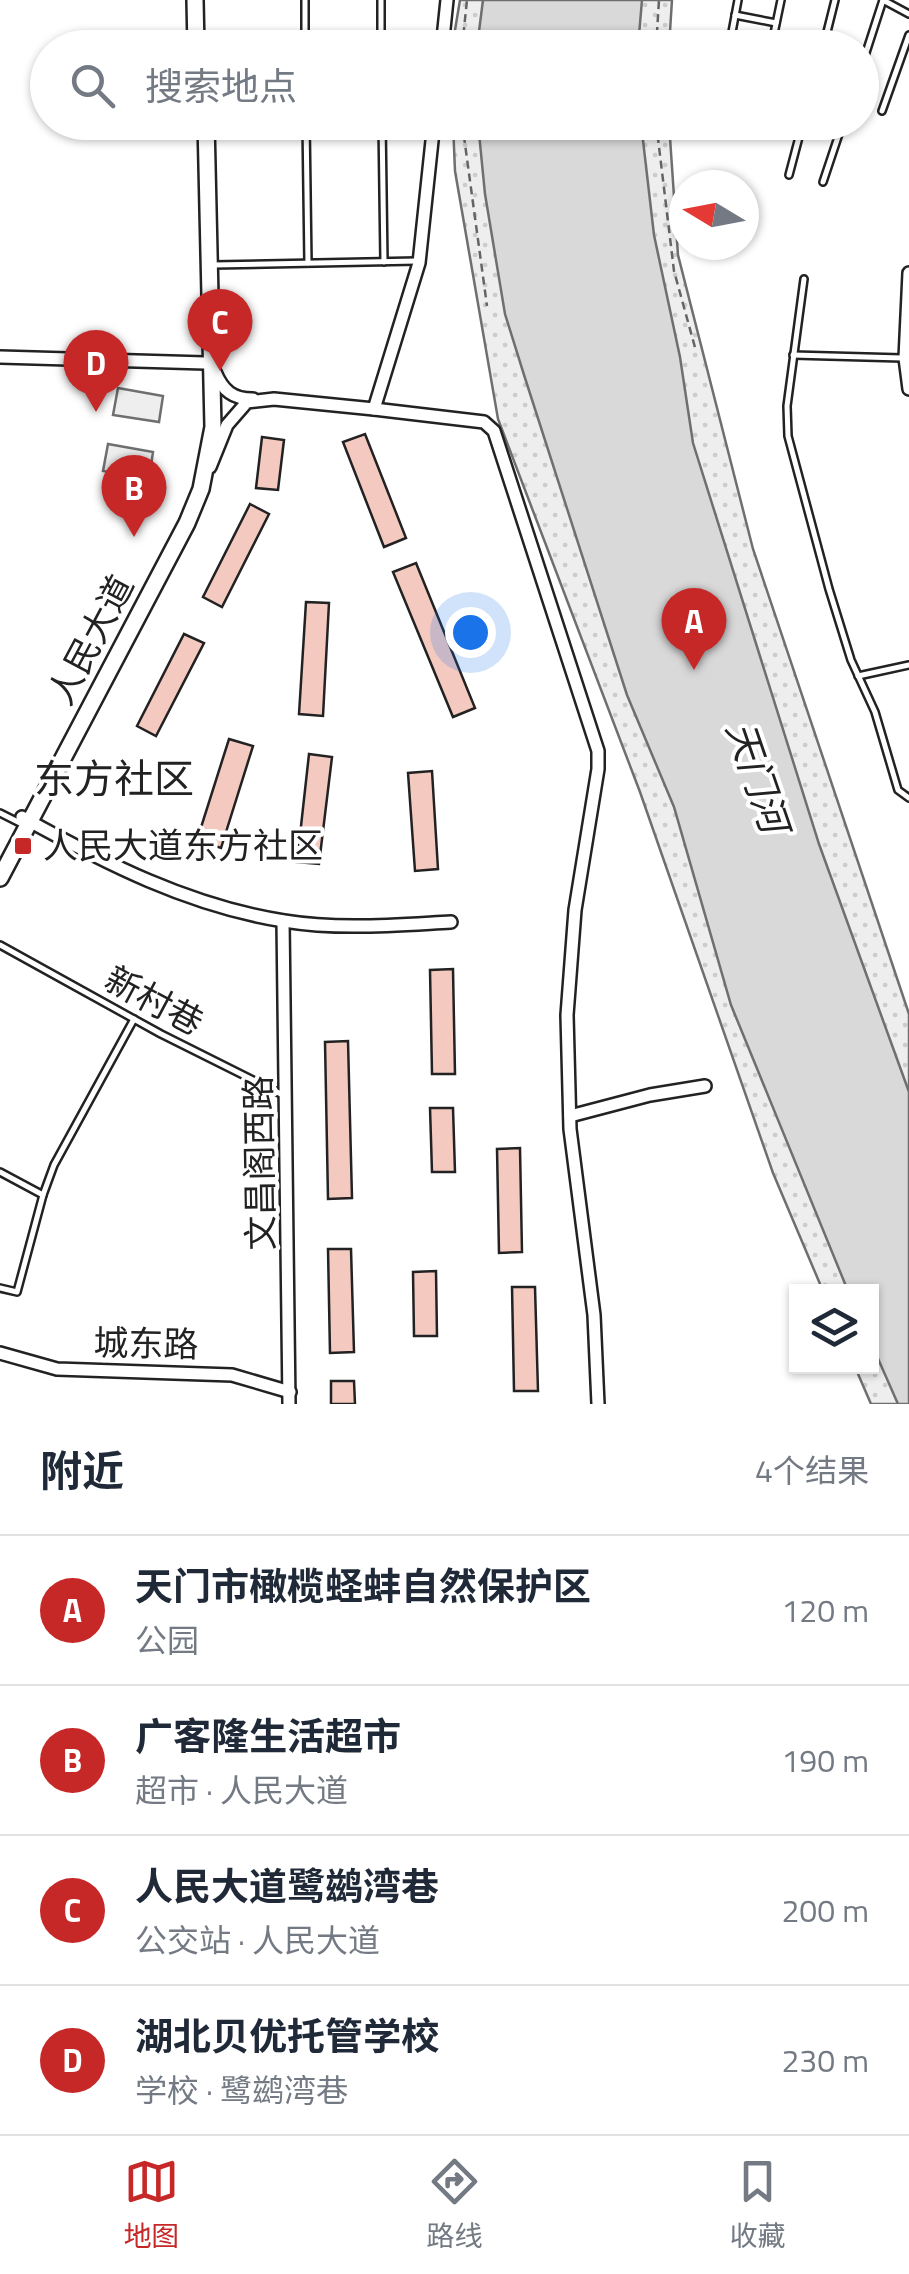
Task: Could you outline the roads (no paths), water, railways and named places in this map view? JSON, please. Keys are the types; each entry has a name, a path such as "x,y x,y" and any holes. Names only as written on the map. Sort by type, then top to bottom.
{"main road":[{"path":"198,0 199,30"},
{"name":"人民大道","path":"0,878 24,822 180,519 193,486 205,426 209,364 210,265 203,140"},
{"name":"人民大道","path":"0,858 24,822 187,523 201,490 213,427 203,140"}],"street":[{"path":"444,30 447,0"},
{"path":"374,409 419,262 432,140"},
{"path":"909,273 905,358 909,389"},
{"path":"0,357 209,364 234,397 484,422 494,431 598,750 568,978 570,1116 594,1315 598,1404"},
{"path":"201,490 233,415 258,399"},
{"path":"24,822 160,886 226,908 283,921 372,927 452,922"},
{"name":"文昌阁西路","path":"283,921 289,1398"},
{"path":"570,1116 650,1095 705,1086"},
{"name":"城东路","path":"0,1353 56,1369 232,1375 289,1398"}],"lane":[{"path":"305,0 305,30"},
{"path":"381,0 381,30"},
{"path":"733,30 738,0"},
{"path":"775,30 781,0"},
{"path":"828,30 835,0"},
{"path":"873,30 883,0 909,14"},
{"path":"736,15 776,23"},
{"path":"882,111 909,35"},
{"path":"306,140 308,263"},
{"path":"382,140 384,262"},
{"path":"789,175 798,140"},
{"path":"823,182 836,140"},
{"path":"210,265 419,262"},
{"path":"804,279 792,356 788,436 804,504 858,676 874,712 898,790 909,798"},
{"path":"792,356 905,358"},
{"path":"858,676 909,666"},
{"path":"0,813 24,822"},
{"name":"新村巷","path":"0,945 134,1019 287,1096"},
{"path":"0,1288 17,1292 54,1165 134,1019"},
{"path":"0,1172 43,1196"}],"water":[{"path":"483,0 642,0 639,30 479,30"},
{"name":"天门河","path":"480,140 643,140 654,235 680,357 693,443 819,844 909,1092 909,1404 898,1404 879,1361 879,1284 845,1284 731,1005 674,807 627,695 505,314"}],"place":[{"name":"人民大道鹭鹚湾巷","path":"220,371"},
{"name":"湖北贝优托管学校","path":"96,412"},
{"name":"广客隆生活超市","path":"134,537"},
{"name":"天门市橄榄蛏蚌自然保护区","path":"694,670"},
{"name":"人民大道东方社区","path":"23,846"}],"district":[{"name":"东方社区","path":"114,779"}]}
